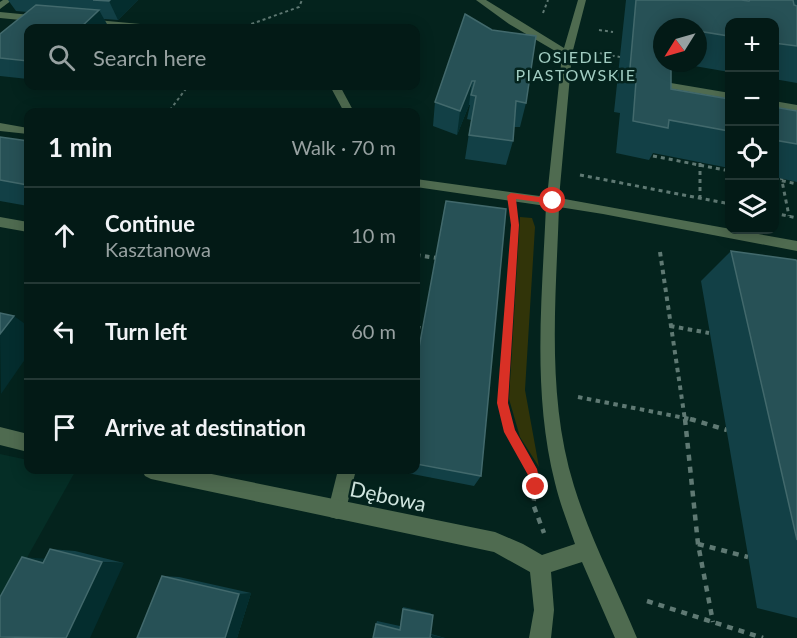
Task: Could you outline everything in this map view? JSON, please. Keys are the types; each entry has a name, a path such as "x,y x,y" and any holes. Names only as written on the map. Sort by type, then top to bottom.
{"street":[{"path":"0,6 8,0"},
{"path":"480,0 512,22 567,54"},
{"path":"582,0 567,54 553,201 547,346 548,382 564,484 587,550 626,638"},
{"path":"0,15 46,19"},
{"path":"81,22 104,24"},
{"path":"666,85 725,95"},
{"path":"337,90 347,108"},
{"path":"779,105 797,108"},
{"path":"2,129 24,130"},
{"path":"420,184 553,201 797,246"},
{"path":"0,222 24,226"},
{"path":"0,436 24,442"},
{"name":"Dębowa","path":"171,474 495,542 547,563"},
{"path":"338,510 346,474"},
{"path":"540,638 547,563 587,550"}],"path":[{"path":"252,24 299,8 302,0"},
{"path":"592,29 613,32"},
{"path":"590,52 628,58"},
{"path":"171,108 185,90"},
{"path":"653,156 725,170"},
{"path":"700,159 700,198"},
{"path":"573,174 725,203"},
{"path":"781,175 789,216"},
{"path":"778,180 797,184"},
{"path":"511,196 515,225 503,403 509,432 530,467"},
{"path":"779,214 797,218"},
{"path":"660,252 685,417 698,544 713,622"},
{"path":"420,256 437,258"},
{"path":"670,326 710,333"},
{"path":"420,328 424,329"},
{"path":"577,396 685,417 726,430"},
{"path":"536,487 533,504 547,563"},
{"path":"698,544 748,557"},
{"path":"647,601 763,638"}],"shaded area":[{"path":"520,217 532,218 535,227 525,390 539,467 520,437 509,399"},
{"path":"0,454 24,459 24,474 74,474 0,606"}],"building":[{"path":"636,0 793,0 794,5 797,6 797,46 779,44 779,18 725,18 725,35 707,32 707,18 653,18 653,72 671,72 671,89 725,98 725,130 669,120 668,128 633,121 636,81 629,79"},
{"path":"36,5 99,10 84,24 24,24 24,61 0,58 0,34"},
{"path":"465,14 492,30 536,36 526,103 516,101 513,141 469,135 476,96 471,95 475,81 472,81 460,111 435,102"},
{"path":"779,108 797,111 797,144 779,141"},
{"path":"0,137 24,140 24,184 0,180"},
{"path":"446,201 506,209 481,476 420,465 420,342"},
{"path":"731,251 796,260 797,262 797,540"},
{"path":"0,313 14,316 0,334"},
{"path":"50,549 102,562 66,638 0,637 0,597 22,557 43,563"},
{"path":"162,576 239,594 225,638 137,638"},
{"path":"403,609 433,615 430,638 373,638 376,624 400,630"}],"district":[{"name":"OSIEDLE PIASTOWSKIE","path":"576,66"}],"route":[{"path":"536,487 527,460 509,432 503,403 515,225 511,196 553,201"}]}
